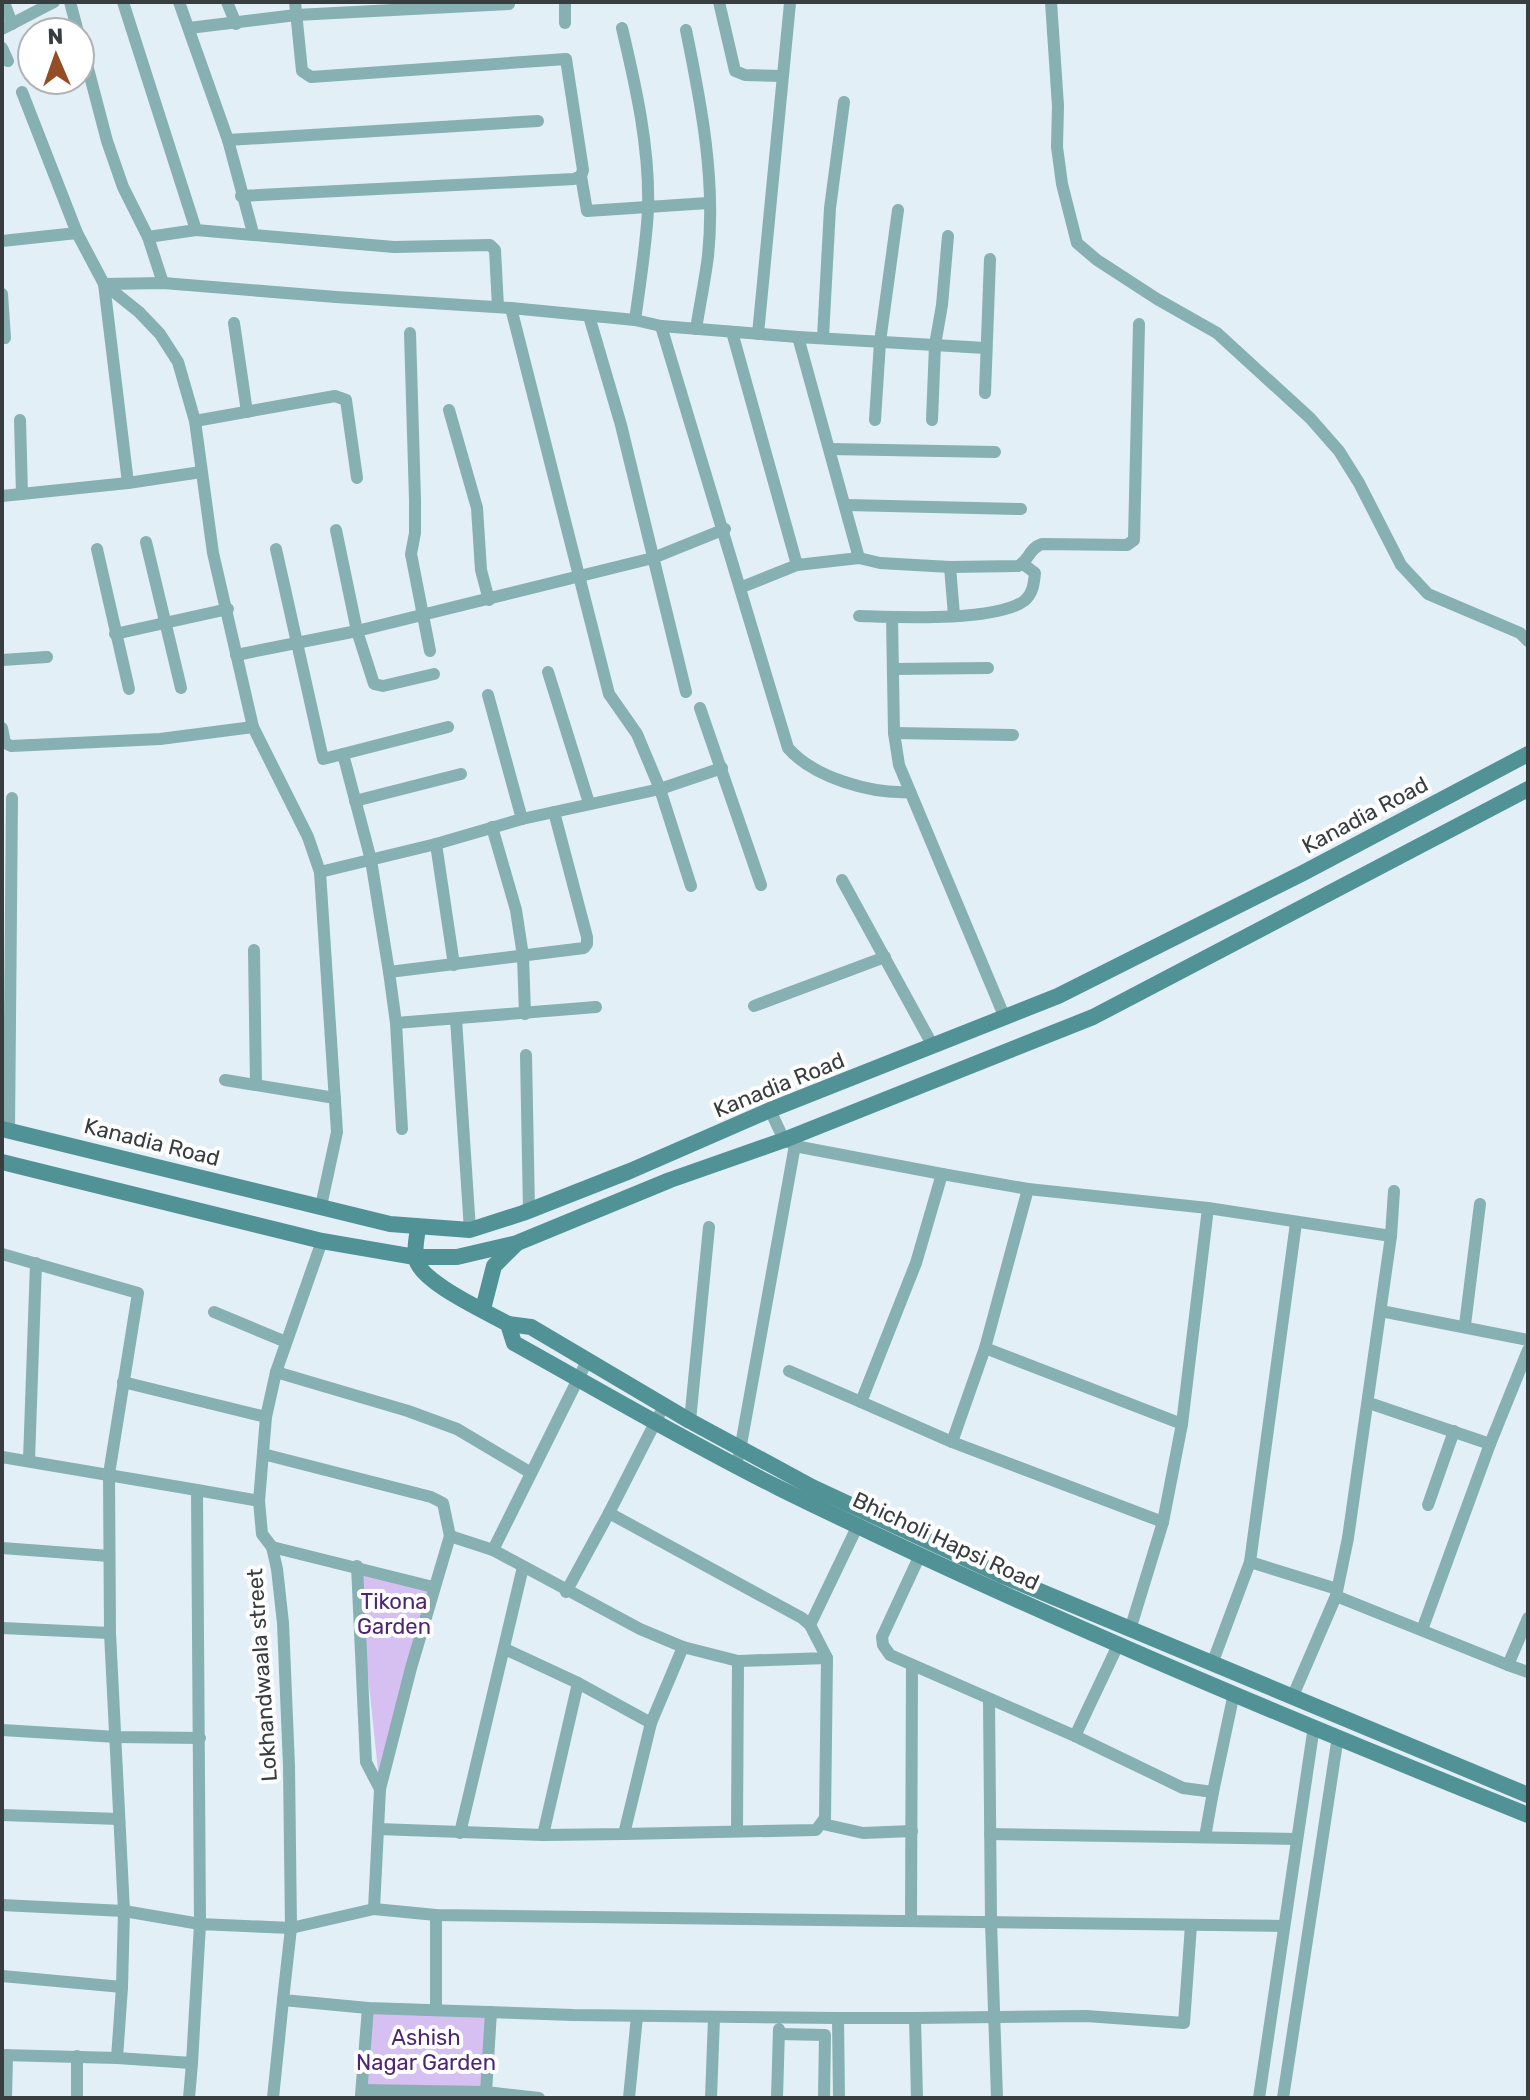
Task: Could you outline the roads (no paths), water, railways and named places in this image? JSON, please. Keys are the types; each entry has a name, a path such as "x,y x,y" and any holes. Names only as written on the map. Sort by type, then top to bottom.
{"main road":[{"name":"Kanadia Road","path":"5,1130 390,1224 470,1230 529,1211 630,1171 770,1110 1028,1009 1303,873 1528,754"},
{"path":"2,1162 322,1241 415,1257 457,1257 517,1243 670,1180 789,1142 1093,1017 1528,789"},
{"path":"1303,873 1316,899"},
{"path":"1028,1009 1040,1038"},
{"path":"415,1257 418,1227"},
{"path":"483,1309 494,1266 517,1243"},
{"name":"Bhicholi Hapsi Road","path":"415,1257 429,1279 508,1324 514,1343 737,1465 920,1555 1125,1637 1234,1693 1528,1815"},
{"path":"508,1324 531,1327 690,1421 812,1487 1125,1637 1212,1664 1528,1795"}],"street":[{"path":"4,2 7,27 54,2"},
{"path":"123,2 196,230"},
{"path":"179,2 228,140 253,233"},
{"path":"227,2 236,24"},
{"path":"565,2 565,23"},
{"path":"719,2 735,71 745,75 781,76"},
{"path":"1051,2 1058,106 1057,147 1062,184 1077,243 1097,260 1157,299 1217,333 1310,418 1339,451 1359,483 1401,565 1428,594 1520,633 1528,641"},
{"path":"758,334 790,3"},
{"path":"189,28 236,24 296,9 509,4"},
{"path":"296,9 302,71 311,77 566,59 587,211 708,203"},
{"path":"622,28 641,122 648,209 635,320"},
{"path":"686,30 701,101 708,177 708,254 696,329"},
{"path":"2,48 8,61"},
{"path":"24,96 77,233 104,284 128,483"},
{"path":"95,96 123,187 148,237 163,283"},
{"path":"823,337 830,208 844,102"},
{"path":"228,140 538,121"},
{"path":"241,196 574,179 581,176"},
{"path":"875,420 880,342 898,210"},
{"path":"148,237 196,230 394,247 490,245 495,250 504,307 580,577 609,694 637,734 660,789 691,886"},
{"path":"2,241 77,233"},
{"path":"932,420 935,345 948,236"},
{"path":"985,393 990,259"},
{"path":"104,284 163,283 504,307 696,329 985,348"},
{"path":"104,284 139,312 178,362 195,421 213,553 253,727 308,837 320,872 337,1132 321,1206"},
{"path":"2,294 5,338"},
{"path":"589,316 621,425 686,692"},
{"path":"234,323 247,412"},
{"path":"1023,564 1031,549 1042,544 1127,545 1134,540 1139,324"},
{"path":"661,326 725,529 788,748 797,758 862,788 893,793 910,792"},
{"path":"732,332 797,565"},
{"path":"410,333 415,500 415,533 411,554 430,651"},
{"path":"798,337 859,558"},
{"path":"195,421 342,397 346,400 357,478"},
{"path":"449,410 477,508 481,570 489,600"},
{"path":"20,420 22,494"},
{"path":"830,449 995,452"},
{"path":"2,496 201,472"},
{"path":"846,505 1021,509"},
{"path":"236,655 357,631 580,577 653,558 725,529"},
{"path":"336,530 357,631 374,684 383,686 434,674"},
{"path":"146,542 181,688"},
{"path":"97,549 129,689"},
{"path":"276,549 323,759 448,727"},
{"path":"742,587 797,565 859,558 880,563 950,567 1023,564 1035,573 1033,589 1025,601 996,612 859,616"},
{"path":"950,567 954,615"},
{"path":"115,634 228,609"},
{"path":"892,617 894,733 899,765 1005,1018"},
{"path":"2,660 47,657"},
{"path":"893,669 988,668"},
{"path":"548,672 589,803"},
{"path":"488,695 522,819"},
{"path":"700,708 761,885"},
{"path":"2,728 5,743 11,746 160,739 253,727"},
{"path":"894,733 1013,735"},
{"path":"343,754 371,860 389,972 396,1023 402,1129"},
{"path":"320,872 522,819 660,789 722,768"},
{"path":"355,801 461,774"},
{"path":"5,1130 12,798"},
{"path":"389,972 584,948 587,944 554,812"},
{"path":"492,827 516,910 523,956 525,1014"},
{"path":"436,844 454,965"},
{"path":"842,880 933,1046"},
{"path":"254,950 256,1085"},
{"path":"754,1006 885,957"},
{"path":"396,1023 596,1007"},
{"path":"456,1019 470,1230"},
{"path":"526,1055 529,1211"},
{"path":"225,1080 335,1098"},
{"path":"737,1465 789,1142 770,1110"},
{"path":"789,1142 1028,1189 1208,1208 1391,1236"},
{"path":"861,1402 916,1263 942,1174"},
{"path":"952,1442 985,1348 1028,1189"},
{"path":"1292,1698 1336,1592 1348,1538 1369,1403 1394,1191"},
{"path":"1465,1325 1480,1204"},
{"path":"1075,1736 1125,1637 1163,1522 1182,1424 1208,1208"},
{"path":"1212,1664 1250,1562 1296,1223"},
{"path":"690,1421 709,1227"},
{"name":"Lokhandwaala street","path":"273,2098 291,1928 289,1766 277,1569 272,1547 262,1534 259,1501 266,1417 276,1372 322,1241"},
{"path":"2,1254 138,1293 109,1474 110,1633 124,1911 117,2058"},
{"path":"29,1460 36,1263"},
{"path":"1381,1311 1465,1325 1528,1340"},
{"path":"214,1312 286,1342"},
{"path":"985,1348 1182,1424"},
{"path":"1422,1630 1528,1350"},
{"path":"493,1550 588,1359"},
{"path":"789,1371 952,1442 1163,1522"},
{"path":"276,1372 408,1411 457,1429 531,1473"},
{"path":"123,1382 266,1417"},
{"path":"1369,1403 1490,1444"},
{"path":"566,1592 664,1405"},
{"path":"1428,1505 1454,1431"},
{"path":"263,1454 431,1497 443,1503 448,1515 450,1536 433,1587 380,1789 374,1909"},
{"path":"2,1457 259,1501"},
{"path":"189,2098 200,1924 197,1490"},
{"path":"378,1829 543,1835 816,1830 823,1824 827,1658 810,1625 766,1597 609,1513"},
{"path":"810,1625 858,1525"},
{"path":"450,1536 493,1550 566,1592 683,1647 738,1661 827,1658"},
{"path":"272,1547 433,1587"},
{"path":"2,1548 109,1556"},
{"path":"920,1555 882,1637 890,1655 1075,1736 1183,1788 1213,1792"},
{"path":"1250,1562 1336,1592 1528,1672"},
{"path":"357,1566 366,1762 380,1789"},
{"path":"460,1833 523,1567"},
{"path":"1508,1665 1528,1618"},
{"path":"2,1628 110,1633"},
{"path":"624,1834 651,1723 683,1647"},
{"path":"505,1649 578,1683 651,1723"},
{"path":"737,1830 738,1661"},
{"path":"911,1921 912,1665"},
{"path":"543,1835 578,1683"},
{"path":"1205,1837 1234,1693"},
{"path":"989,1700 991,1922 997,2098"},
{"path":"1259,2098 1314,1726"},
{"path":"2,1730 200,1738"},
{"path":"1283,2098 1338,1736"},
{"path":"2,1815 119,1819"},
{"path":"823,1824 863,1833 912,1831"},
{"path":"990,1834 1297,1839"},
{"path":"2,1905 124,1911 200,1924 291,1928 374,1909 436,1915 1284,1926"},
{"path":"436,1915 436,2008"},
{"path":"283,2000 368,2008 714,2018 994,2015 1086,2016 1184,2023 1191,1925"},
{"path":"2,1976 122,1987"},
{"path":"368,2008 362,2094 486,2092 539,2098"},
{"path":"486,2092 491,2012"},
{"path":"629,2098 637,2016"},
{"path":"711,2098 714,2018"},
{"path":"777,2098 779,2018"},
{"path":"838,2018 839,2098"},
{"path":"915,2018 917,2098"},
{"path":"779,2034 825,2035 824,2098"},
{"path":"6,2098 4,2055 192,2063"},
{"path":"77,2056 77,2098"}],"park label":[{"name":"Tikona Garden","path":"394,1614"},
{"name":"Ashish Nagar Garden","path":"426,2050"}]}
